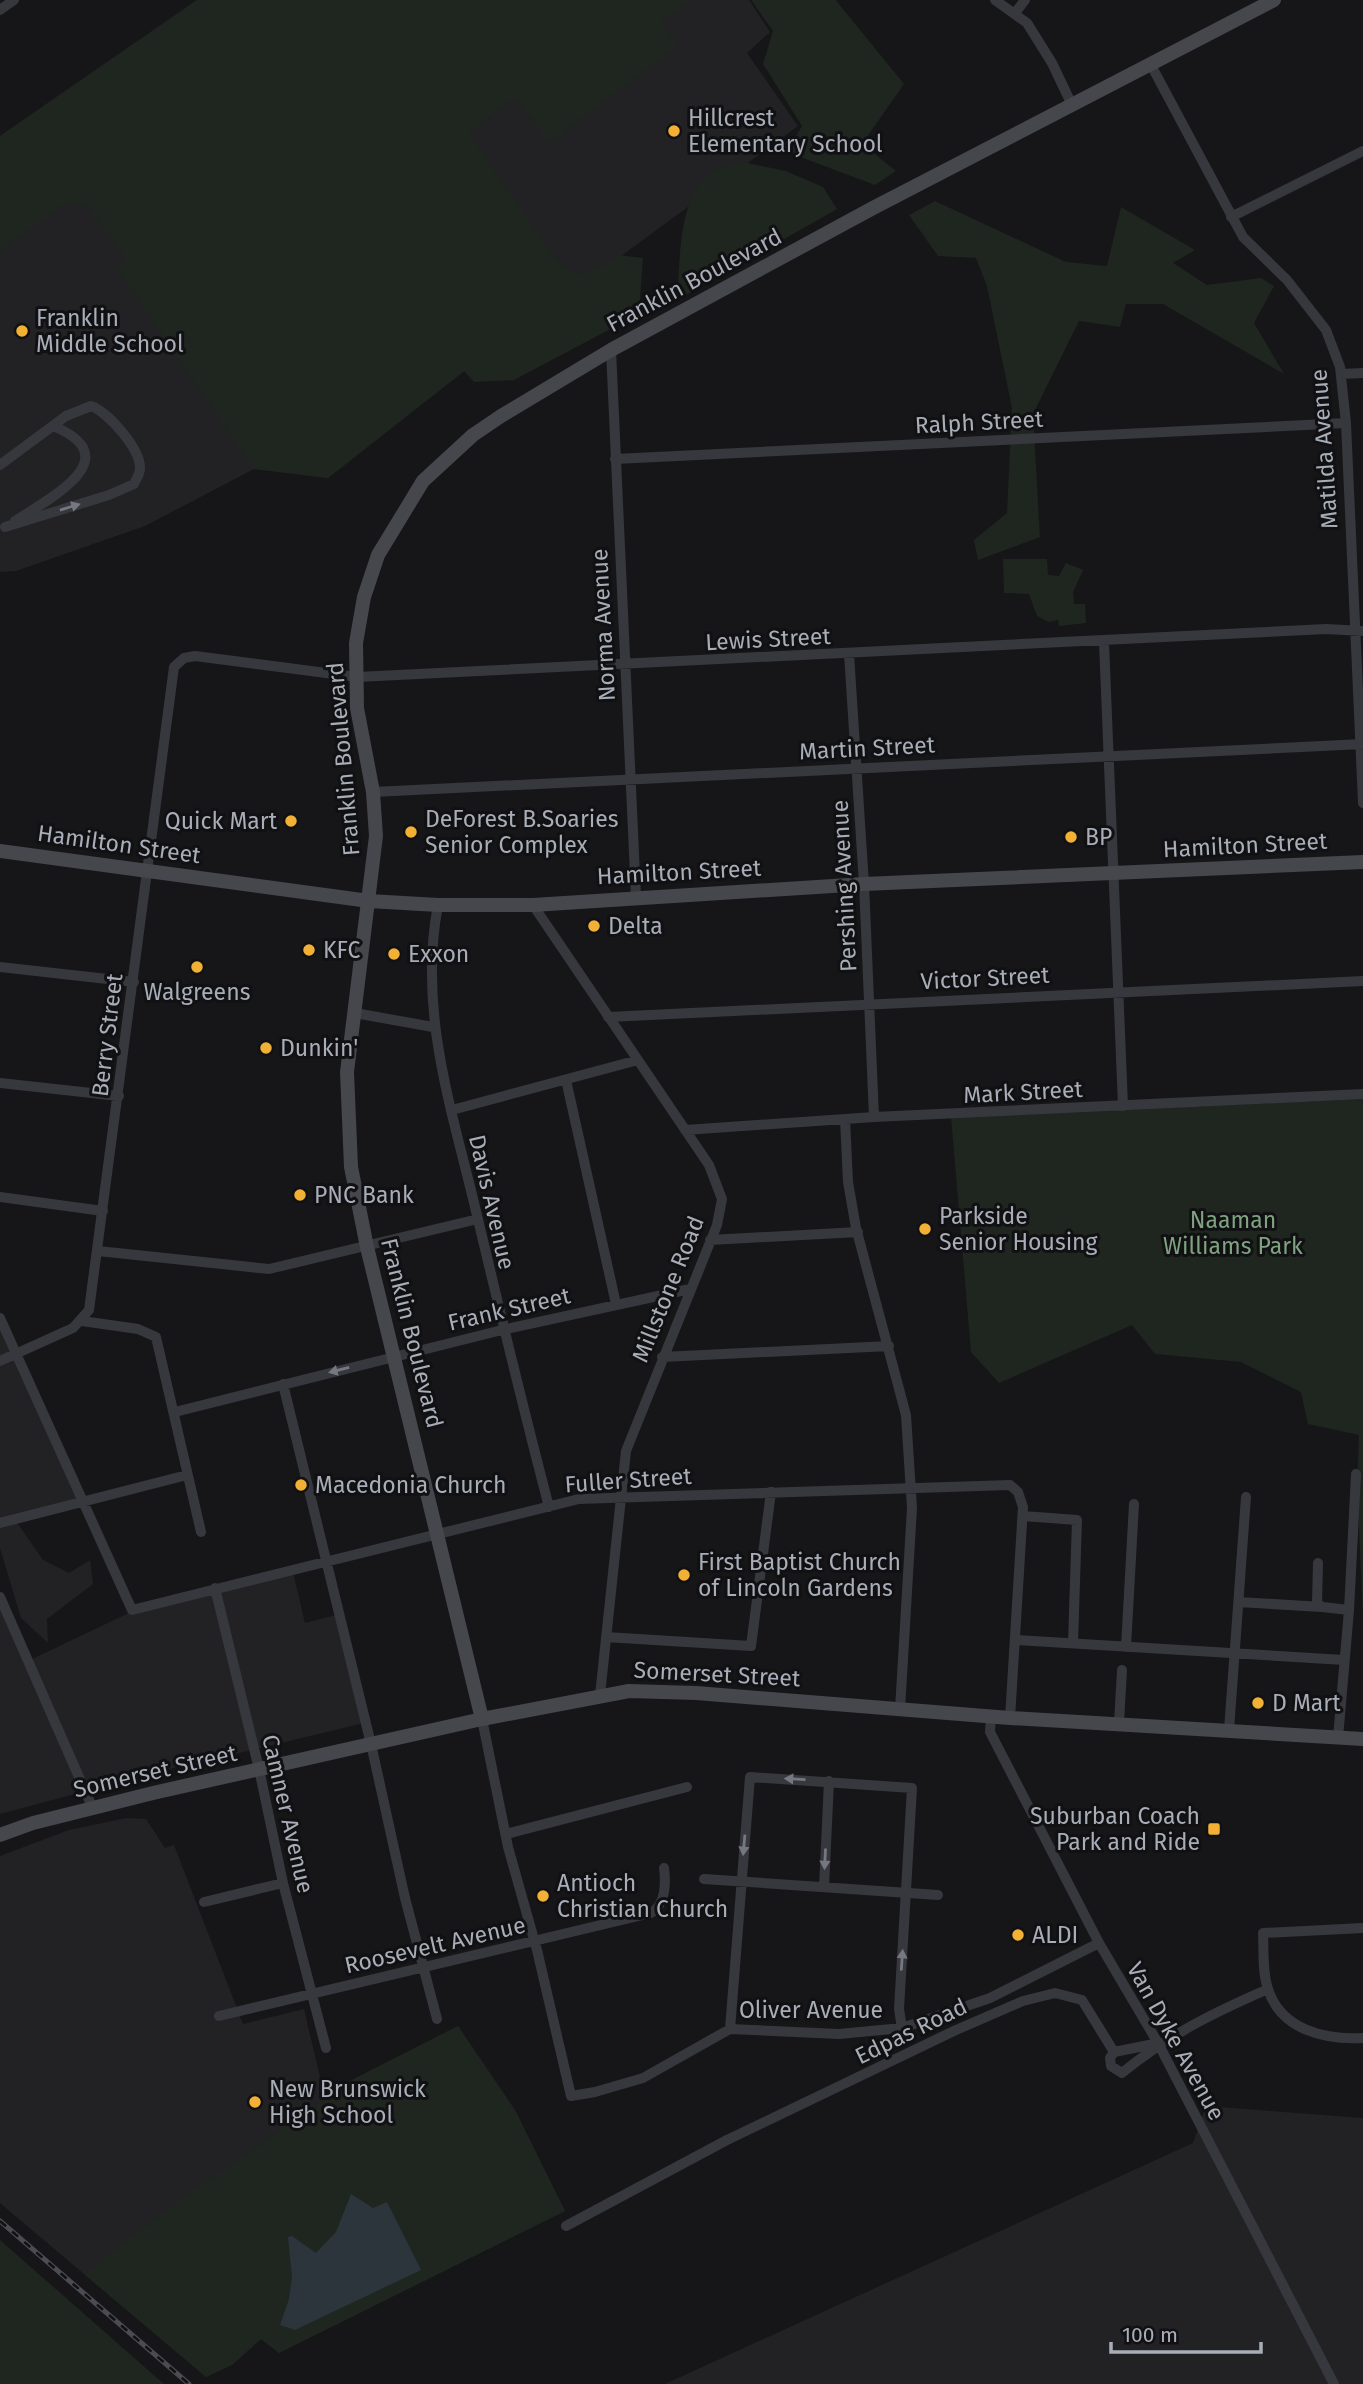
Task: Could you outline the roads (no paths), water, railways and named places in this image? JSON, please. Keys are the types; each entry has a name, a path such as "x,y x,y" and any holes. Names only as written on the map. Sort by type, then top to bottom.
{"main road":[{"name":"Franklin Boulevard","path":"482,1718 367,1247 351,1167 346,1106 376,836 373,792 357,708 356,643 364,597 378,555 423,481 473,435 611,351 873,208 1274,0"},
{"name":"Hamilton Street","path":"0,851 369,901 438,905 533,905 864,884 1363,862"},
{"name":"Somerset Street","path":"0,1835 33,1823 259,1769 482,1718 629,1691 696,1693 991,1716 1363,1739"}],"street":[{"path":"0,10 14,0"},
{"path":"995,0 1015,13 1033,33 1072,106"},
{"path":"1015,13 1025,0"},
{"name":"Matilda Avenue","path":"1151,65 1242,237 1308,304 1333,343 1341,374 1346,423 1359,631 1363,803"},
{"path":"1231,217 1363,151"},
{"name":"Norma Avenue","path":"611,351 636,897"},
{"path":"1341,374 1363,373"},
{"path":"0,465 53,425 85,406 103,410 137,456 140,472 134,484 109,495 3,529"},
{"name":"Ralph Street","path":"615,459 1346,423"},
{"path":"3,529 79,476 85,458 80,439 53,425"},
{"name":"Lewis Street","path":"177,662 195,656 357,677 1359,631"},
{"path":"1104,643 1121,991 1123,1106"},
{"name":"Pershing Avenue","path":"849,654 858,767 874,1117"},
{"name":"Berry Street","path":"82,1321 89,1310 98,1251 146,871 177,662"},
{"name":"Martin Street","path":"373,792 1362,745"},
{"name":"Davis Avenue","path":"438,905 430,945 433,1027 502,1330 549,1507"},
{"name":"Millstone Road","path":"533,905 709,1166 722,1199 710,1240 629,1441 600,1695"},
{"path":"0,967 134,982"},
{"name":"Victor Street","path":"608,1017 1363,981"},
{"path":"355,1013 433,1027"},
{"path":"452,1110 638,1060"},
{"path":"566,1080 616,1304"},
{"path":"0,1083 119,1096"},
{"name":"Mark Street","path":"685,1130 874,1117 1363,1094"},
{"path":"845,1119 848,1182 858,1232 906,1415 911,1487 910,1566 900,1709"},
{"path":"0,1197 103,1211"},
{"path":"98,1251 253,1270 288,1266 478,1219"},
{"path":"710,1240 858,1232"},
{"name":"Frank Street","path":"174,1412 502,1330 690,1289"},
{"path":"0,1318 82,1504"},
{"path":"0,1361 73,1328 82,1321 138,1329 156,1337 201,1532"},
{"path":"662,1357 889,1346"},
{"path":"283,1384 371,1744 405,1898 437,2019"},
{"path":"1338,1738 1349,1610 1356,1474"},
{"path":"0,1523 187,1475"},
{"name":"Fuller Street","path":"82,1504 132,1610 579,1499 999,1484 1014,1487 1023,1507 1023,1516"},
{"path":"606,1637 751,1646 771,1492"},
{"path":"1228,1730 1246,1497"},
{"path":"1126,1647 1134,1504"},
{"path":"1010,1717 1023,1516 1077,1520 1073,1643"},
{"path":"1318,1563 1316,1598 1322,1607"},
{"name":"Camner Avenue","path":"215,1588 259,1769 283,1883 326,2048"},
{"path":"0,1597 93,1809"},
{"path":"1239,1602 1349,1610"},
{"path":"1016,1640 1344,1660"},
{"path":"1119,1723 1122,1670"},
{"name":"Van Dyke Avenue","path":"991,1716 990,1732 1100,1943 1158,2043 1334,2384"},
{"name":"Oliver Avenue","path":"482,1718 506,1834 535,1941 571,2095 596,2092 643,2078 730,2029 839,2034 902,2028 990,1998 1100,1943"},
{"path":"730,2029 750,1777 912,1788 899,2009 902,2028"},
{"path":"824,1887 829,1781"},
{"path":"506,1834 687,1787"},
{"name":"Roosevelt Avenue","path":"219,2016 651,1913 660,1904 665,1891 664,1868"},
{"path":"704,1878 938,1895"},
{"path":"204,1902 283,1883"},
{"path":"1363,1928 1263,1933 1268,1989 1296,2026 1337,2039 1363,2038"},
{"path":"1114,2052 1158,2043 1207,2015 1268,1989"},
{"name":"Edpas Road","path":"566,2226 727,2140 956,2030 1023,2001 1055,1993 1082,2000 1114,2052 1110,2058 1111,2066 1122,2073 1158,2043"}],"railway":[{"path":"0,2221 189,2384"}],"place":[{"name":"Hillcrest Elementary School","path":"674,131"},
{"name":"Franklin Middle School","path":"22,331"},
{"name":"Quick Mart","path":"291,821"},
{"name":"DeForest B.Soaries Senior Complex","path":"411,832"},
{"name":"BP","path":"1071,837"},
{"name":"Delta","path":"594,926"},
{"name":"KFC","path":"309,950"},
{"name":"Exxon","path":"394,954"},
{"name":"Walgreens","path":"197,967"},
{"name":"Dunkin'","path":"266,1048"},
{"name":"PNC Bank","path":"300,1195"},
{"name":"Parkside Senior Housing","path":"925,1229"},
{"name":"Macedonia Church","path":"301,1485"},
{"name":"First Baptist Church of Lincoln Gardens","path":"684,1575"},
{"name":"D Mart","path":"1258,1703"},
{"name":"Suburban Coach Park and Ride","path":"1214,1829"},
{"name":"Antioch Christian Church","path":"543,1896"},
{"name":"ALDI","path":"1018,1935"},
{"name":"New Brunswick High School","path":"255,2102"}],"park label":[{"name":"Naaman Williams Park","path":"1233,1233"}]}
